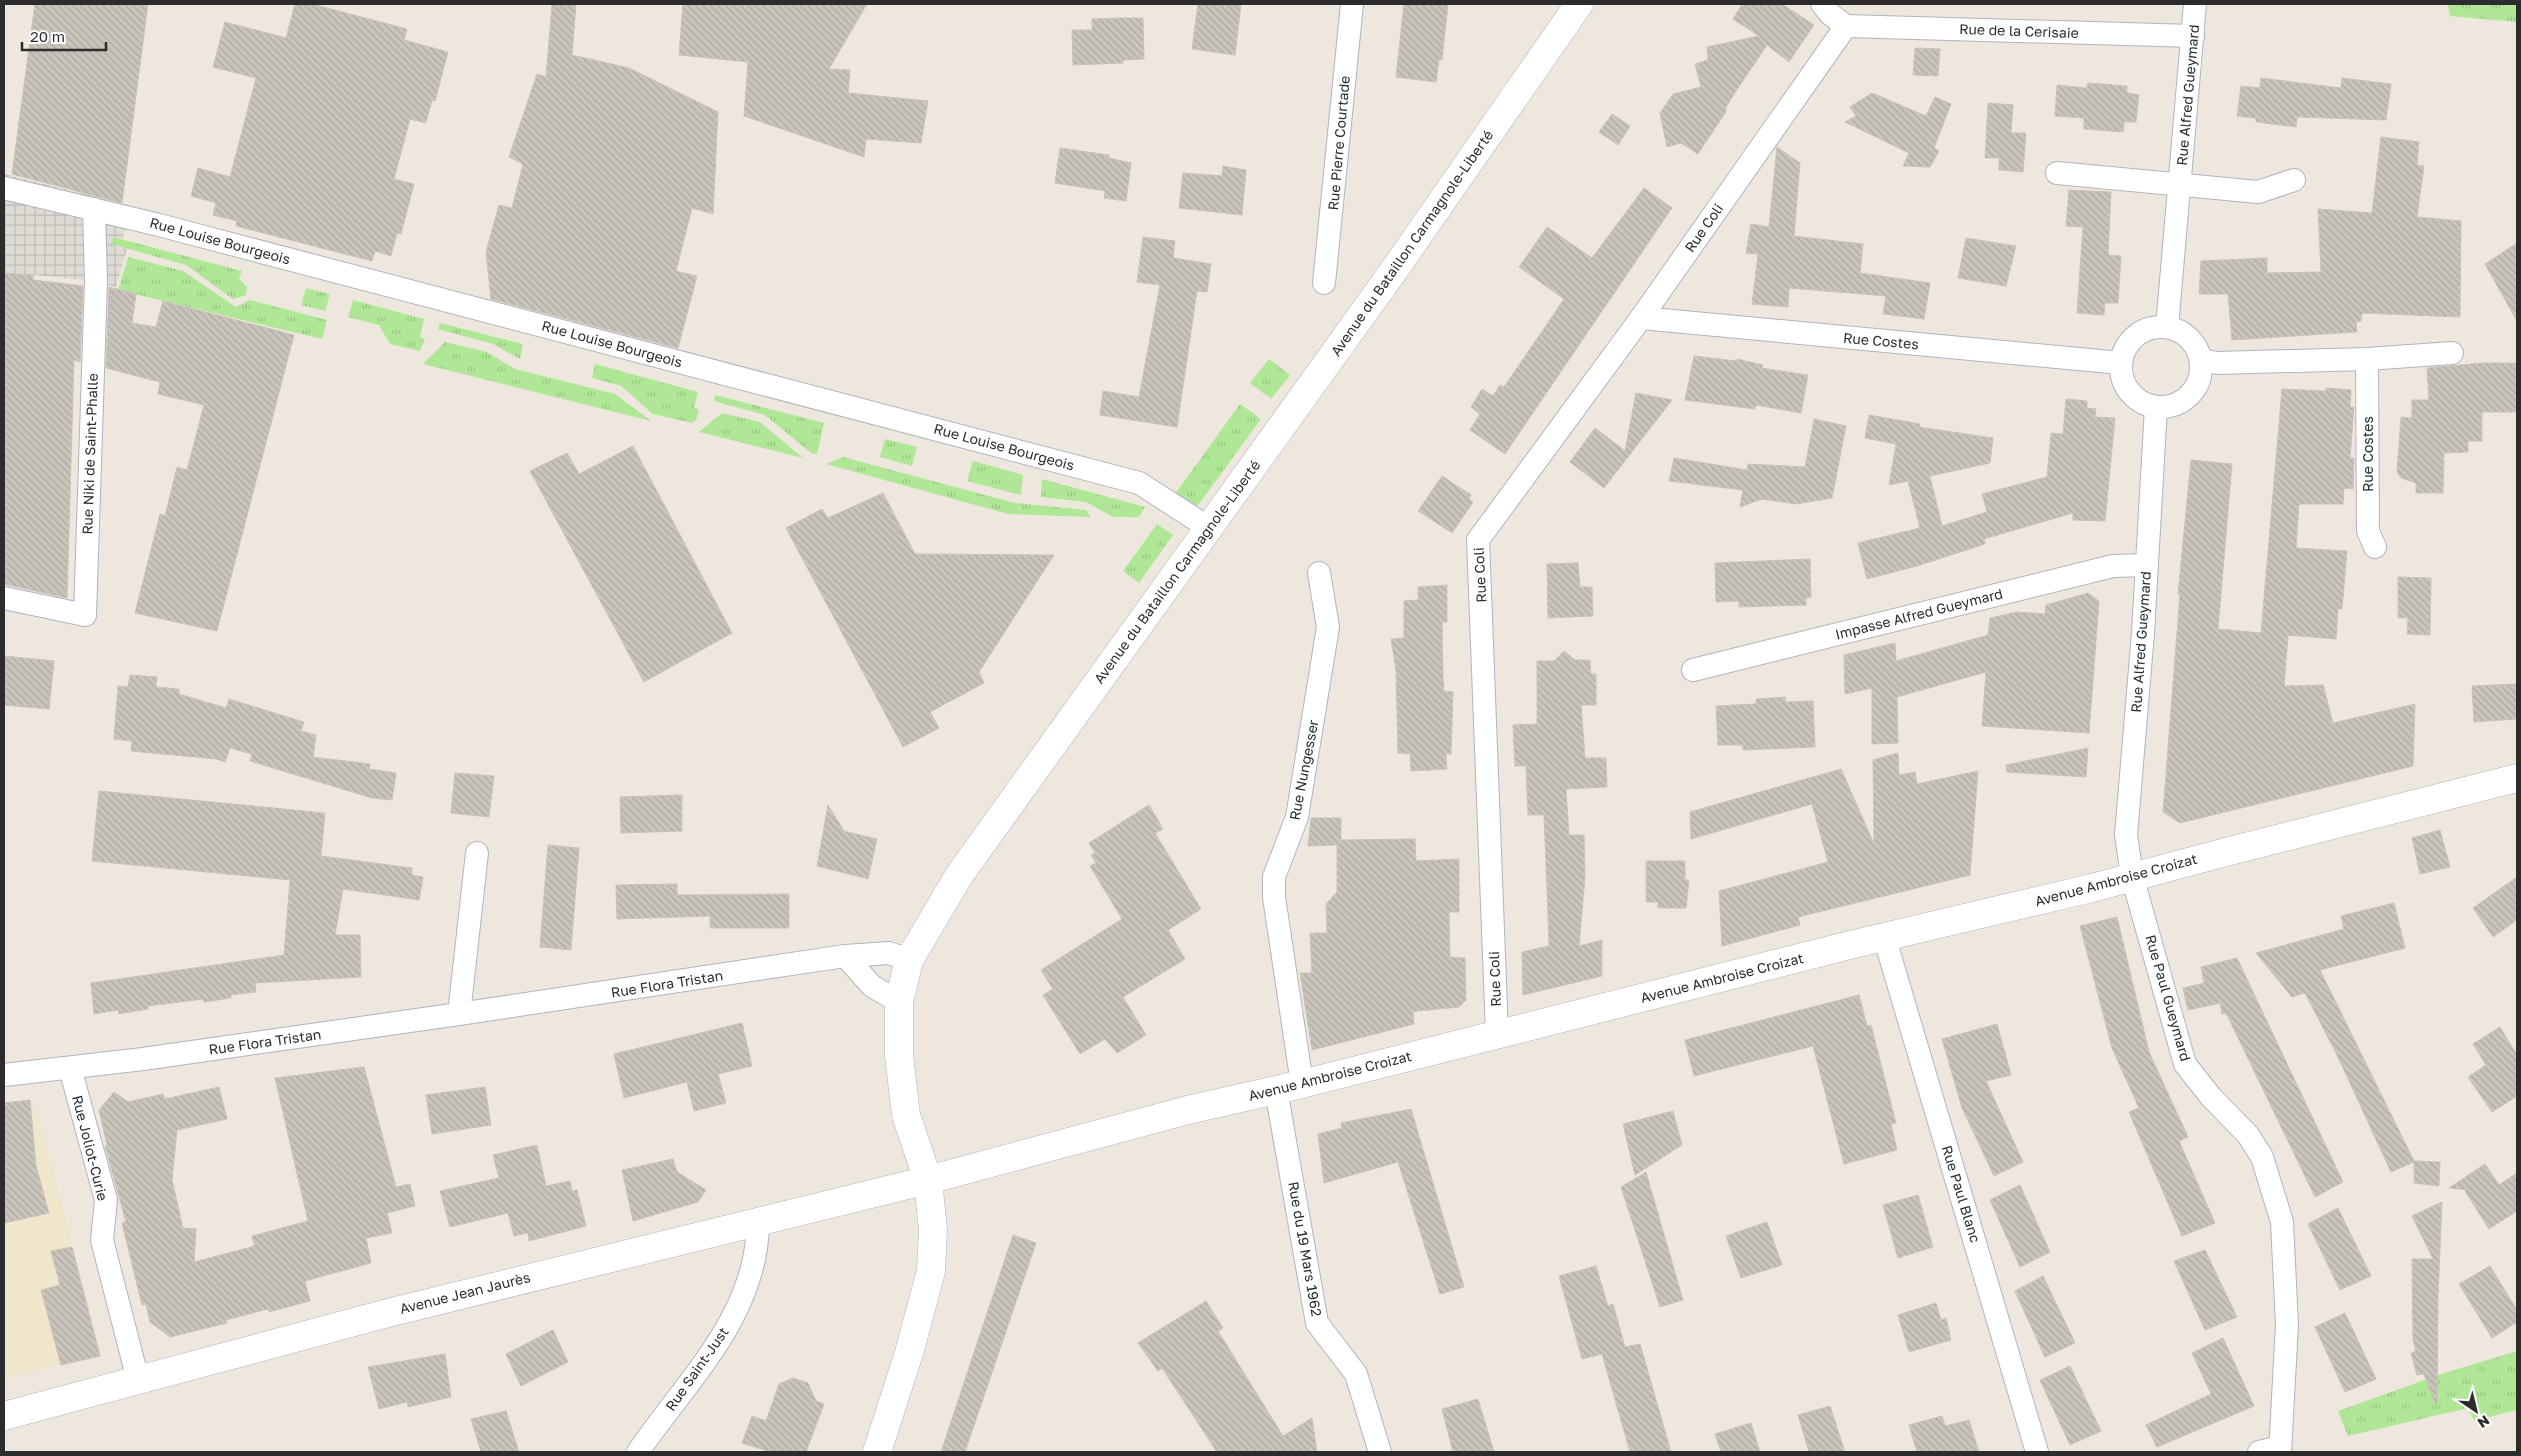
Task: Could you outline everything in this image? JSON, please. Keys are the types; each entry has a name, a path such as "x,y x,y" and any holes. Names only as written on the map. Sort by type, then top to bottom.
{"main road":[{"name":"Avenue du Bataillon Carmagnole-Liberté","path":"877,1452 910,1354 931,1271 933,1230 928,1180 906,1115 899,1055 899,1002 909,960 960,874 1402,259 1579,4"},
{"name":"Avenue Ambroise Croizat","path":"928,1180 1179,1112 1289,1087 1884,936 2092,888 2132,876 2517,778"},
{"name":"Avenue Jean Jaurès","path":"4,1416 559,1269 758,1223 928,1180"}],"street":[{"name":"Rue Pierre Courtade","path":"1324,283 1352,4"},
{"path":"1822,4 1830,14 1846,26"},
{"name":"Rue Alfred Gueymard","path":"2167,327 2195,4"},
{"name":"Rue de la Cerisaie","path":"1846,26 2192,36"},
{"name":"Rue Coli","path":"1497,1034 1478,540 1641,318 1846,26"},
{"name":"Rue Alfred Gueymard","path":"2057,173 2258,192 2294,180"},
{"name":"Rue Louise Bourgeois","path":"4,188 94,209 1139,483 1209,528"},
{"name":"Rue Niki de Saint-Phalle","path":"4,598 85,616 96,281 94,209"},
{"name":"Rue Costes","path":"1641,318 2121,363"},
{"path":"2154,327 2167,327 2179,330 2190,338 2197,348 2201,360 2201,373 2198,385 2191,395 2169,407 2156,407 2144,404 2126,387 2122,375 2121,363 2124,351 2131,340 2142,332 2154,327"},
{"path":"2201,360 2217,363 2368,359 2452,353"},
{"name":"Rue Costes","path":"2368,359 2368,531 2376,547"},
{"name":"Rue Alfred Gueymard","path":"2132,876 2126,835 2147,565 2156,407"},
{"name":"Impasse Alfred Gueymard","path":"1692,670 2113,566 2147,565"},
{"name":"Rue Nungesser","path":"1289,1087 1274,877 1297,817 1328,627 1319,573"},
{"path":"459,1014 477,853"},
{"name":"Rue Paul Gueymard","path":"2132,876 2185,1064 2211,1098 2248,1135 2262,1157 2282,1222 2287,1292 2273,1450"},
{"name":"Rue Paul Blanc","path":"1884,936 2037,1452"},
{"name":"Rue Flora Tristan","path":"70,1068 459,1014 844,956 889,953 909,960"},
{"path":"844,956 872,986 899,1002"},
{"path":"4,1075 70,1068"},
{"name":"Rue Joliot-Curie","path":"70,1068 106,1200 102,1240 138,1380"},
{"name":"Rue du 19 Mars 1962","path":"1289,1087 1317,1322 1356,1374 1380,1452"},
{"name":"Rue Saint-Just","path":"638,1452 717,1345 748,1287 756,1254 758,1223"}],"shaded area":[{"path":"4,174 129,205 123,239 113,237 111,244 127,249 116,287 96,281 4,272"},
{"path":"25,1104 37,1110 101,1354 4,1379 4,1105"}],"green space":[{"path":"2448,4 2517,4 2517,22 2450,16"},
{"path":"113,237 242,271 239,279 247,287 246,295 233,299 186,265 111,244"},
{"path":"128,257 183,271 236,307 250,300 327,320 322,339 118,290"},
{"path":"306,288 330,294 325,311 301,305"},
{"path":"353,300 424,319 420,337 425,339 420,351 390,344 379,325 348,317"},
{"path":"440,323 523,344 520,359 493,344 438,329"},
{"path":"445,342 487,352 515,369 615,394 651,421 423,364"},
{"path":"1269,359 1290,375 1271,399 1250,383"},
{"path":"595,364 698,392 694,408 699,410 696,420 692,423 653,414 621,386 592,378"},
{"path":"715,395 824,423 817,454 811,453 765,415 714,401"},
{"path":"1240,404 1261,419 1196,508 1175,494"},
{"path":"722,413 760,422 803,458 699,432"},
{"path":"885,439 917,447 912,466 880,457"},
{"path":"843,457 1015,503 1086,510 1091,517 1008,514 826,464"},
{"path":"973,461 1023,475 1021,495 967,481"},
{"path":"1042,479 1145,507 1139,517 1113,517 1086,502 1041,497"},
{"path":"1157,524 1173,535 1139,583 1123,571"},
{"path":"2517,1351 2517,1410 2474,1421 2468,1408 2348,1436 2338,1411 2441,1374"}],"building":[{"path":"35,4 148,4 122,203 12,174"},
{"path":"295,4 312,4 407,29 404,40 448,52 435,101 432,100 426,123 410,119 394,179 414,184 401,234 397,233 391,256 375,251 372,261 236,226 237,221 213,215 216,203 191,196 198,168 230,177 256,78 213,67 225,22 286,38"},
{"path":"552,4 576,4 572,55 629,68 718,112 713,214 692,208 676,271 697,276 678,348 491,299 486,252 499,205 512,208 523,164 509,157 537,74 546,77"},
{"path":"683,4 867,4 829,69 850,70 848,93 928,101 921,143 866,139 864,157 744,116 748,62 679,55"},
{"path":"1198,4 1241,4 1235,55 1192,49"},
{"path":"1404,4 1448,4 1442,60 1439,59 1436,82 1396,77"},
{"path":"1742,4 1782,4 1814,25 1789,62 1767,45 1736,91 1725,109 1727,110 1698,154 1681,143 1667,147 1660,113 1673,94 1701,87 1695,64 1708,60 1707,47 1759,36 1733,19"},
{"path":"1143,18 1144,59 1123,60 1123,63 1073,65 1072,30 1092,30 1092,19"},
{"path":"1915,48 1940,49 1938,76 1913,75"},
{"path":"2261,78 2341,88 2342,78 2391,84 2386,120 2297,117 2296,127 2256,122 2256,118 2237,116 2241,86 2260,88"},
{"path":"2088,83 2127,86 2127,93 2139,95 2136,122 2124,122 2123,132 2084,129 2084,118 2055,116 2057,85 2086,88"},
{"path":"1872,93 1926,116 1935,97 1951,104 1934,148 1939,151 1930,167 1903,166 1909,153 1845,122 1856,116 1850,107"},
{"path":"1988,103 2013,105 2011,133 2026,133 2023,172 1999,170 1999,158 1985,158"},
{"path":"1612,114 1630,126 1618,145 1599,132"},
{"path":"2381,137 2419,142 2417,165 2424,166 2417,217 2461,221 2460,317 2362,313 2361,321 2356,322 2357,332 2232,340 2228,294 2199,294 2201,261 2267,258 2267,273 2321,272 2318,209 2372,213"},
{"path":"1777,147 1800,163 1794,236 1863,244 1860,273 1930,283 1924,319 1883,314 1886,296 1789,288 1788,307 1752,304 1758,254 1746,253 1751,224 1769,227"},
{"path":"1060,148 1109,155 1109,158 1131,163 1126,201 1104,198 1105,191 1055,183"},
{"path":"1223,166 1246,170 1242,215 1179,208 1183,173 1222,176"},
{"path":"1644,188 1672,208 1505,454 1470,430 1480,414 1471,407 1482,389 1493,396 1500,385 1504,387 1564,299 1519,267 1547,227 1592,258"},
{"path":"2069,190 2111,192 2108,255 2121,256 2118,303 2105,303 2104,315 2077,313 2083,227 2066,226"},
{"path":"1143,237 1175,241 1173,258 1211,264 1207,292 1197,291 1177,427 1100,415 1103,391 1139,397 1160,285 1137,282"},
{"path":"1966,238 2016,246 2006,286 1958,278"},
{"path":"2517,243 2517,321 2485,264"},
{"path":"4,273 33,275 33,280 83,286 80,362 74,360 67,598 4,584"},
{"path":"109,287 136,294 132,323 156,327 163,301 294,335 217,631 135,613 160,514 165,516 177,467 187,470 204,405 158,394 160,382 106,368"},
{"path":"1694,356 1737,361 1737,359 1763,365 1762,368 1808,375 1801,413 1756,405 1755,409 1685,400"},
{"path":"2483,363 2517,363 2517,412 2482,412 2482,441 2468,441 2468,452 2444,453 2443,493 2416,493 2416,483 2401,478 2397,472 2401,417 2412,418 2412,400 2429,400 2427,368"},
{"path":"2326,388 2351,390 2350,407 2354,407 2350,458 2354,458 2353,489 2344,488 2343,504 2299,504 2296,548 2347,551 2342,609 2338,609 2336,639 2288,635 2284,686 2323,685 2333,723 2415,704 2413,766 2180,823 2163,812 2180,594 2178,594 2191,460 2232,464 2218,629 2261,633 2282,389 2326,391"},
{"path":"1636,393 1672,400 1604,488 1570,462 1595,428 1625,451"},
{"path":"2066,399 2087,401 2087,408 2096,409 2095,417 2115,418 2105,521 2073,520 2073,513 1984,539 1985,544 1917,566 1867,579 1858,543 1920,528 1908,481 1889,485 1896,444 1865,438 1869,415 1920,424 1919,427 1993,438 1990,463 1930,476 1942,526 1987,512 1982,494 2047,477 2051,433 2063,434"},
{"path":"1814,419 1846,426 1832,498 1796,504 1762,499 1740,507 1743,490 1669,481 1674,458 1747,470 1748,464 1805,467"},
{"path":"633,446 732,633 644,682 530,471 567,453 579,474"},
{"path":"1442,476 1471,495 1469,499 1473,502 1452,533 1418,511"},
{"path":"883,493 915,554 1054,555 979,672 984,683 930,712 939,728 903,747 786,528 822,509 828,518"},
{"path":"1810,559 1811,597 1806,598 1806,605 1739,607 1739,601 1716,602 1715,563"},
{"path":"1578,563 1580,587 1592,587 1593,616 1548,618 1547,564"},
{"path":"2398,577 2431,578 2430,635 2407,634 2408,618 2398,618"},
{"path":"1447,585 1447,622 1442,622 1443,677 1444,691 1453,692 1451,754 1446,754 1447,769 1411,771 1410,754 1398,753 1396,670 1391,639 1404,638 1404,601 1418,600 1418,587"},
{"path":"2088,593 2099,601 2089,733 1982,726 1986,672 1897,697 1898,743 1872,744 1872,688 1845,694 1844,655 1895,643 1896,661 1988,635 1990,618 2017,612 2045,614 2046,605"},
{"path":"1564,651 1575,660 1590,660 1591,674 1596,674 1596,705 1581,705 1585,758 1606,758 1607,787 1566,789 1569,835 1584,835 1585,877 1579,946 1602,940 1602,976 1523,995 1522,952 1549,946 1547,887 1544,815 1528,815 1526,766 1515,766 1513,725 1537,724 1537,661 1554,661"},
{"path":"4,656 54,661 49,709 4,705"},
{"path":"130,675 157,677 156,687 179,689 179,694 226,708 229,699 304,722 301,731 316,735 313,757 370,764 369,769 396,773 392,800 372,798 250,761 252,754 230,748 225,762 216,759 131,751 132,741 114,739 118,686 128,687"},
{"path":"2517,684 2517,719 2474,722 2472,686"},
{"path":"1785,697 1786,702 1813,701 1815,747 1743,750 1743,745 1718,745 1716,706 1756,704 1756,699"},
{"path":"2088,748 2086,777 2007,772 2006,765"},
{"path":"1898,753 1899,775 1915,772 1917,784 1978,771 1970,875 1798,917 1800,925 1722,946 1719,891 1828,862 1812,804 1691,839 1690,812 1841,769 1874,844 1873,760"},
{"path":"455,773 494,776 489,817 451,813"},
{"path":"99,791 325,813 321,856 412,868 412,875 423,877 419,900 343,889 335,935 360,935 361,977 255,983 256,992 231,995 231,998 204,1002 203,999 148,1006 148,1009 119,1014 118,1010 94,1014 91,983 284,955 290,880 92,861"},
{"path":"682,795 682,831 621,833 620,797"},
{"path":"828,805 844,831 877,839 868,879 817,866"},
{"path":"1149,805 1163,829 1155,833 1201,909 1168,930 1185,959 1123,997 1146,1035 1117,1053 1105,1039 1080,1054 1043,995 1053,989 1041,970 1122,919 1090,866 1096,863 1091,855 1095,853 1089,843"},
{"path":"1311,818 1341,818 1341,840 1415,839 1416,861 1459,859 1459,912 1449,912 1450,957 1465,958 1466,1000 1459,1007 1413,1012 1414,1024 1312,1050 1300,973 1312,973 1310,933 1327,933 1326,904 1337,892 1337,845 1308,846"},
{"path":"2440,830 2450,867 2420,874 2412,838"},
{"path":"548,845 579,848 571,950 540,947"},
{"path":"1646,861 1685,861 1685,880 1689,880 1686,908 1658,908 1658,902 1646,902"},
{"path":"2517,877 2517,920 2493,937 2473,908"},
{"path":"677,884 677,895 789,894 789,928 710,928 710,916 617,919 616,885"},
{"path":"2394,903 2405,948 2320,970 2414,1161 2440,1162 2439,1186 2414,1183 2414,1162 2391,1172 2337,1055 2305,993 2292,997 2256,953 2344,929 2341,916"},
{"path":"2117,917 2149,1052 2188,1137 2179,1141 2215,1223 2182,1236 2129,1112 2139,1108 2112,1048 2080,926"},
{"path":"2237,958 2343,1182 2315,1197 2226,1013 2222,1014 2220,1003 2188,1010 2183,988 2204,983 2201,967"},
{"path":"1859,995 1867,1026 1871,1025 1896,1123 1891,1124 1897,1150 1844,1164 1813,1046 1694,1076 1685,1040"},
{"path":"742,1023 752,1066 718,1074 726,1103 694,1111 687,1082 624,1098 614,1054"},
{"path":"1997,1024 2011,1075 1986,1081 2023,1162 1994,1176 1962,1108 1942,1039"},
{"path":"2500,1027 2517,1055 2517,1096 2492,1112 2468,1077 2486,1065 2473,1044"},
{"path":"364,1067 396,1187 410,1184 415,1206 387,1213 392,1233 366,1238 371,1263 305,1281 310,1301 269,1312 268,1309 226,1320 227,1323 170,1337 150,1322 146,1304 142,1305 122,1223 126,1222 105,1146 107,1145 99,1110 114,1092 128,1102 163,1094 165,1099 219,1087 227,1119 177,1130 172,1180 183,1228 196,1229 194,1262 255,1246 252,1236 308,1221 275,1078"},
{"path":"485,1087 491,1125 432,1134 426,1095"},
{"path":"30,1100 36,1166 49,1213 4,1223 4,1103"},
{"path":"1411,1109 1464,1287 1440,1294 1398,1162 1324,1183 1318,1134 1342,1128 1341,1123"},
{"path":"1673,1111 1682,1145 1635,1175 1623,1124"},
{"path":"537,1145 546,1186 570,1181 572,1191 577,1190 586,1226 529,1241 528,1233 514,1236 508,1213 450,1227 440,1191 499,1178 493,1155"},
{"path":"673,1159 677,1172 706,1190 698,1202 633,1221 622,1170"},
{"path":"2485,1164 2499,1185 2517,1173 2517,1211 2489,1229 2465,1191 2467,1190 2449,1188"},
{"path":"1646,1172 1683,1300 1660,1307 1621,1187"},
{"path":"2020,1185 2050,1252 2020,1267 1990,1200"},
{"path":"1918,1195 1933,1247 1898,1258 1883,1205"},
{"path":"2442,1202 2438,1297 2437,1403 2435,1404 2424,1374 2417,1375 2411,1353 2416,1351 2413,1340 2412,1259 2433,1259 2412,1216"},
{"path":"2338,1208 2371,1276 2340,1290 2308,1224"},
{"path":"1767,1222 1782,1265 1741,1278 1726,1236"},
{"path":"1013,1235 1036,1243 965,1452 941,1452"},
{"path":"72,1247 100,1356 61,1365 41,1290 60,1285 51,1251"},
{"path":"2205,1250 2237,1317 2205,1330 2174,1261"},
{"path":"1596,1266 1608,1306 1613,1304 1625,1347 1640,1344 1671,1452 1630,1452 1602,1354 1582,1359 1559,1276"},
{"path":"2490,1266 2517,1310 2517,1322 2492,1338 2459,1284"},
{"path":"2043,1276 2075,1343 2045,1357 2015,1291"},
{"path":"1206,1301 1223,1328 1218,1331 1283,1436 1312,1418 1317,1452 1217,1452 1162,1368 1158,1371 1138,1343"},
{"path":"1936,1303 1941,1320 1946,1318 1951,1340 1909,1352 1898,1315"},
{"path":"2345,1313 2376,1379 2345,1392 2315,1327"},
{"path":"553,1330 568,1362 521,1386 506,1354"},
{"path":"2223,1338 2254,1406 2157,1447 2146,1425 2211,1394 2192,1353"},
{"path":"445,1354 451,1397 408,1407 407,1402 379,1409 368,1367"},
{"path":"2070,1366 2101,1431 2070,1445 2040,1380"},
{"path":"793,1378 808,1383 816,1401 824,1404 806,1452 771,1452 742,1443 752,1416 766,1421 779,1384"},
{"path":"1478,1399 1494,1452 1453,1452 1442,1409"},
{"path":"1830,1406 1845,1452 1809,1452 1798,1415"},
{"path":"506,1411 519,1452 481,1452 471,1419"},
{"path":"1942,1416 1945,1426 1969,1420 1979,1452 1917,1452 1909,1425"},
{"path":"1751,1423 1760,1452 1721,1452 1715,1434"}]}
